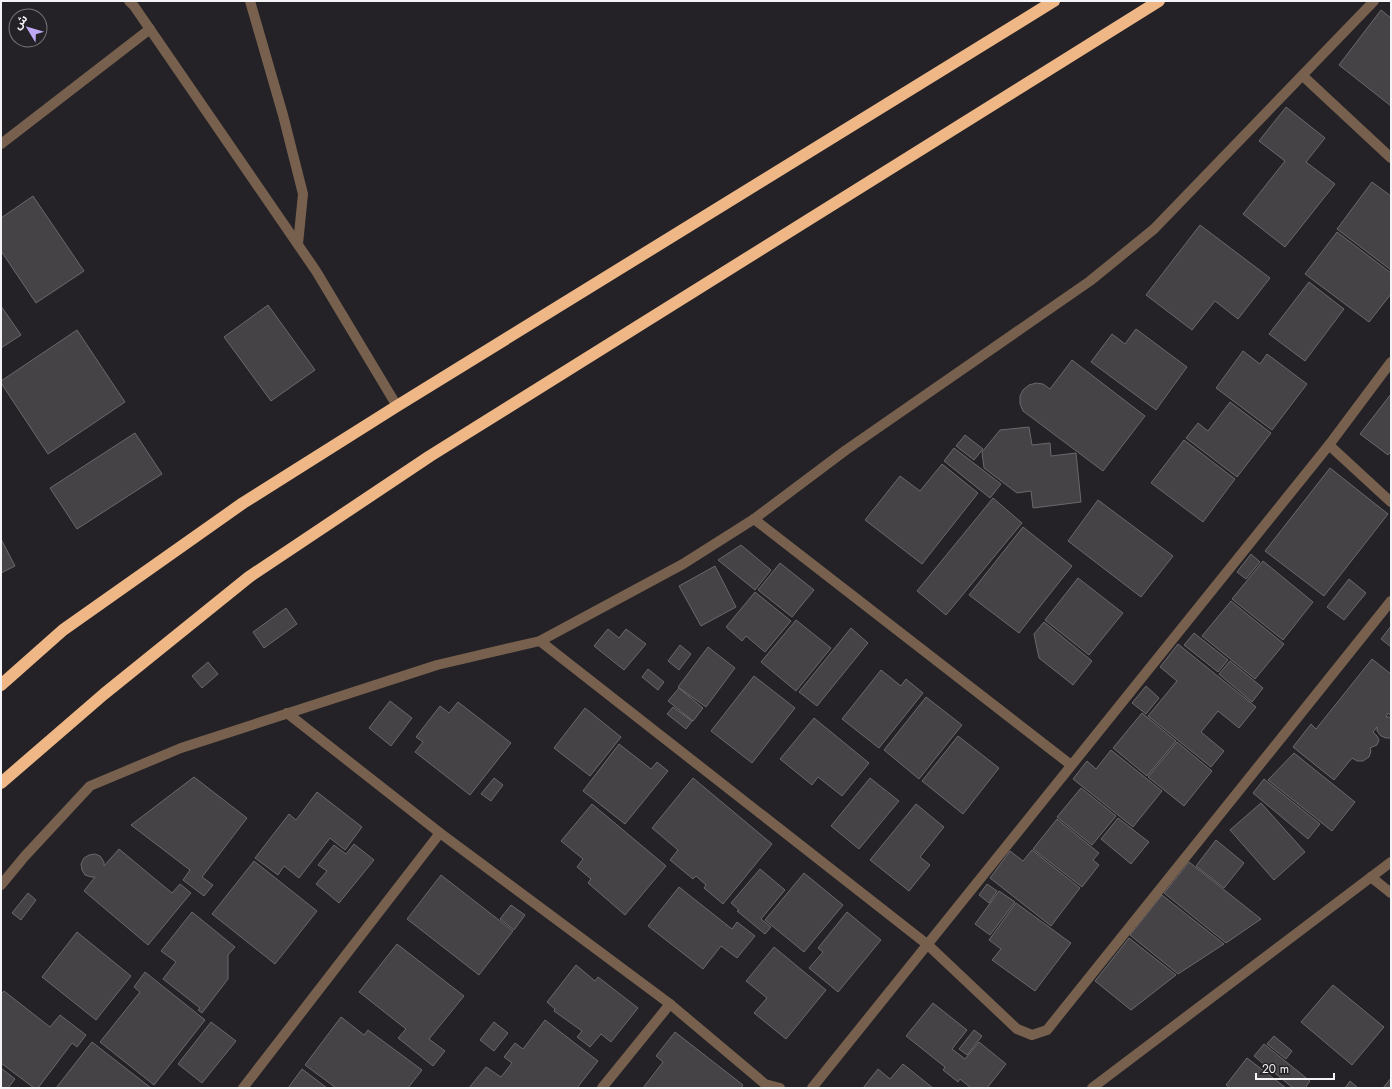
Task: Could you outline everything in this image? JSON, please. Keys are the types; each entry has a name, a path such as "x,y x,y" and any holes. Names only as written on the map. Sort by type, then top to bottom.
{"highway":[{"path":"1,685 63,630 243,503 397,406 1054,1"},
{"path":"1,782 104,694 255,573 430,456 1159,1"}],"street":[{"path":"129,1 150,29 316,271 397,406"},
{"path":"250,1 283,115 303,194 298,244"},
{"path":"1,885 25,856 90,786 181,748 287,713 437,665 540,641 683,564 754,519 846,450 1090,281 1154,229 1374,1"},
{"path":"1,144 150,29"},
{"path":"1303,76 1391,158"},
{"path":"812,1088 1330,445 1391,362"},
{"path":"1330,445 1391,502"},
{"path":"754,519 1071,765"},
{"path":"540,641 928,945 1017,1029 1032,1035 1047,1030 1391,601"},
{"path":"287,713 440,833 670,1004 764,1086 780,1088"},
{"path":"242,1088 440,833"},
{"path":"1092,1088 1391,862"},
{"path":"1372,877 1391,894"},
{"path":"602,1088 670,1004"}],"building":[{"path":"1381,10 1391,18 1391,106 1339,65"},
{"path":"1286,107 1325,138 1306,162 1335,184 1285,247 1243,214 1285,161 1259,141"},
{"path":"1372,182 1391,196 1391,270 1337,229"},
{"path":"33,196 84,271 36,303 1,251 1,218"},
{"path":"1200,225 1270,278 1238,319 1215,301 1192,330 1146,295"},
{"path":"1337,232 1391,273 1391,294 1369,322 1305,274"},
{"path":"1309,282 1344,309 1305,361 1269,334"},
{"path":"268,305 315,370 271,401 224,337"},
{"path":"1,306 21,335 1,348"},
{"path":"1136,329 1187,367 1156,410 1091,362 1112,334 1125,344"},
{"path":"77,330 125,402 48,454 1,381"},
{"path":"1243,351 1260,364 1267,354 1307,384 1272,430 1216,388"},
{"path":"1072,360 1145,416 1103,471 1023,411 1020,404 1020,396 1023,390 1029,385 1036,383 1043,384 1050,389"},
{"path":"1391,394 1391,451 1388,455 1360,434"},
{"path":"1230,402 1271,433 1237,477 1186,438 1198,423 1208,431"},
{"path":"1029,427 1032,445 1050,443 1051,456 1076,453 1081,502 1033,508 1031,491 1017,493 984,468 982,452 1000,430"},
{"path":"135,433 162,474 77,529 50,488"},
{"path":"965,435 983,449 974,460 956,446"},
{"path":"1184,440 1235,479 1203,522 1151,483"},
{"path":"954,448 1001,484 990,498 944,461"},
{"path":"942,464 978,493 922,564 865,520 900,476 920,491"},
{"path":"1330,468 1388,514 1324,596 1265,551"},
{"path":"993,498 1022,523 946,615 917,591"},
{"path":"1098,500 1173,556 1141,597 1068,541"},
{"path":"1023,527 1072,566 1019,633 969,595"},
{"path":"1,539 15,566 1,573"},
{"path":"741,545 771,570 755,590 718,560"},
{"path":"1251,554 1260,562 1246,579 1237,572"},
{"path":"1263,561 1313,602 1283,640 1232,599"},
{"path":"780,563 814,590 792,617 758,590"},
{"path":"715,566 736,607 701,626 679,586"},
{"path":"1078,578 1123,613 1089,655 1045,620"},
{"path":"1349,579 1366,593 1344,620 1327,607"},
{"path":"755,592 791,621 765,652 746,636 742,641 726,627"},
{"path":"1231,601 1284,644 1255,679 1202,636"},
{"path":"286,608 297,624 264,648 253,632"},
{"path":"796,620 831,648 796,691 761,662"},
{"path":"1044,622 1092,661 1073,685 1039,658 1034,634"},
{"path":"1391,626 1391,647 1381,639"},
{"path":"851,628 868,643 817,706 799,692"},
{"path":"608,629 619,638 626,629 646,644 624,670 594,646"},
{"path":"1194,633 1228,660 1218,672 1184,645"},
{"path":"1178,644 1256,707 1239,728 1218,711 1201,732 1224,751 1211,767 1148,716 1177,681 1160,667"},
{"path":"680,645 691,654 679,670 668,661"},
{"path":"708,647 735,668 706,707 678,687"},
{"path":"1372,659 1391,674 1391,716 1388,713 1386,717 1391,717 1391,738 1381,736 1377,731 1377,727 1373,732 1379,740 1377,745 1370,748 1371,751 1369,757 1363,761 1357,761 1352,758 1334,780 1293,747 1311,724 1316,729"},
{"path":"1230,661 1263,688 1252,702 1219,674"},
{"path":"208,662 218,674 202,688 192,676"},
{"path":"648,669 664,682 658,690 642,677"},
{"path":"881,670 901,686 906,679 923,693 879,748 842,719"},
{"path":"754,676 795,708 752,763 711,731"},
{"path":"1146,686 1159,698 1146,714 1132,703"},
{"path":"679,688 703,708 693,721 668,701"},
{"path":"926,697 962,725 919,779 884,750"},
{"path":"390,701 412,718 391,746 369,728"},
{"path":"458,702 511,743 470,795 415,752 423,742 416,737 440,706 449,713"},
{"path":"673,707 692,721 686,729 667,714"},
{"path":"585,708 621,737 590,776 554,748"},
{"path":"1142,713 1176,741 1147,776 1113,748"},
{"path":"814,718 869,763 842,796 818,777 812,785 780,759"},
{"path":"958,736 999,768 963,814 922,781"},
{"path":"1177,742 1212,771 1184,806 1148,777"},
{"path":"619,744 651,769 657,762 668,771 625,824 583,791"},
{"path":"1111,750 1162,791 1133,827 1073,779 1087,761 1096,769"},
{"path":"1294,753 1355,802 1332,831 1268,780"},
{"path":"194,777 247,818 202,877 213,885 204,896 183,880 190,870 131,825"},
{"path":"494,778 503,785 491,801 481,794"},
{"path":"693,778 772,844 723,904 704,888 706,885 696,876 693,879 670,860 678,850 652,828"},
{"path":"870,778 899,801 859,849 831,826"},
{"path":"1264,779 1320,824 1308,839 1253,793"},
{"path":"1081,788 1116,816 1092,845 1057,817"},
{"path":"317,792 362,827 345,850 330,838 299,878 284,866 278,875 255,858 289,814 296,820"},
{"path":"1261,803 1305,852 1274,880 1230,830"},
{"path":"592,804 666,866 625,915 588,883 591,879 577,867 583,859 561,841"},
{"path":"916,804 944,827 920,857 930,865 909,891 870,860"},
{"path":"1118,818 1149,842 1131,864 1101,839"},
{"path":"1057,819 1099,853 1093,860 1099,865 1082,887 1033,849"},
{"path":"1216,840 1244,863 1224,888 1196,866"},
{"path":"354,844 374,860 339,903 316,884 327,871 318,865 334,845 346,854"},
{"path":"119,849 172,893 180,884 191,893 148,945 84,891 95,877 85,875 82,870 81,864 84,858 95,854 100,856 104,862 104,866"},
{"path":"1032,850 1080,888 1051,926 990,878 1010,851 1023,861"},
{"path":"254,861 317,911 275,964 212,914"},
{"path":"1189,862 1261,919 1226,943 1164,893"},
{"path":"760,869 785,890 761,919 771,927 765,934 737,911 739,910 731,903"},
{"path":"804,873 843,905 804,952 765,920"},
{"path":"441,875 513,931 479,975 407,919"},
{"path":"987,884 997,891 989,903 979,895"},
{"path":"679,887 732,929 737,922 755,936 737,958 721,946 703,969 648,926"},
{"path":"999,891 1015,902 990,935 975,924"},
{"path":"28,893 36,900 21,920 12,913"},
{"path":"1162,895 1224,944 1178,974 1130,935"},
{"path":"1016,903 1071,943 1035,991 992,960 1001,949 989,940"},
{"path":"511,905 525,915 514,930 500,919"},
{"path":"192,912 235,947 228,955 228,979 202,1013 198,1010 200,1008 163,979 176,962 161,951"},
{"path":"847,912 881,940 838,992 809,968 823,952 818,948"},
{"path":"77,932 131,976 96,1020 42,977"},
{"path":"1129,938 1176,975 1131,1010 1095,981"},
{"path":"397,944 464,996 429,1039 445,1051 433,1066 398,1038 406,1029 359,992"},
{"path":"774,947 826,990 786,1039 754,1013 767,998 746,981"},
{"path":"576,965 595,981 598,977 638,1008 611,1042 601,1034 590,1047 577,1037 582,1031 554,1011 555,1009 547,1002"},
{"path":"145,972 205,1020 154,1085 100,1042 140,992 134,987"},
{"path":"1333,985 1384,1027 1352,1065 1301,1022"},
{"path":"4,991 50,1027 60,1015 86,1035 77,1047 72,1043 38,1088 34,1088 1,1063 1,994"},
{"path":"933,1003 967,1030 952,1049 965,1059 979,1042 1006,1064 987,1088 971,1088 960,1079 958,1082 943,1070 945,1067 906,1036"},
{"path":"341,1017 364,1035 368,1030 422,1070 408,1088 336,1088 305,1065"},
{"path":"545,1020 598,1061 577,1088 469,1088 486,1067 501,1077 512,1063 504,1057 515,1043 523,1049"},
{"path":"211,1022 236,1041 202,1083 178,1064"},
{"path":"494,1022 508,1033 494,1051 480,1040"},
{"path":"974,1030 982,1036 967,1055 959,1049"},
{"path":"675,1032 743,1085 741,1088 643,1088 663,1062 656,1056"},
{"path":"1274,1036 1292,1051 1286,1059 1267,1044"},
{"path":"92,1042 151,1088 56,1088"},
{"path":"1264,1044 1310,1081 1305,1088 1293,1088 1254,1056"},
{"path":"1247,1058 1286,1088 1230,1088 1226,1085"},
{"path":"903,1064 933,1088 863,1088 878,1069 890,1079"},
{"path":"1,1068 15,1079 8,1088 1,1088"},
{"path":"302,1069 327,1088 288,1088"},
{"path":"1391,1078 1391,1088 1383,1088"},
{"path":"1350,1081 1358,1088 1345,1088"}]}
